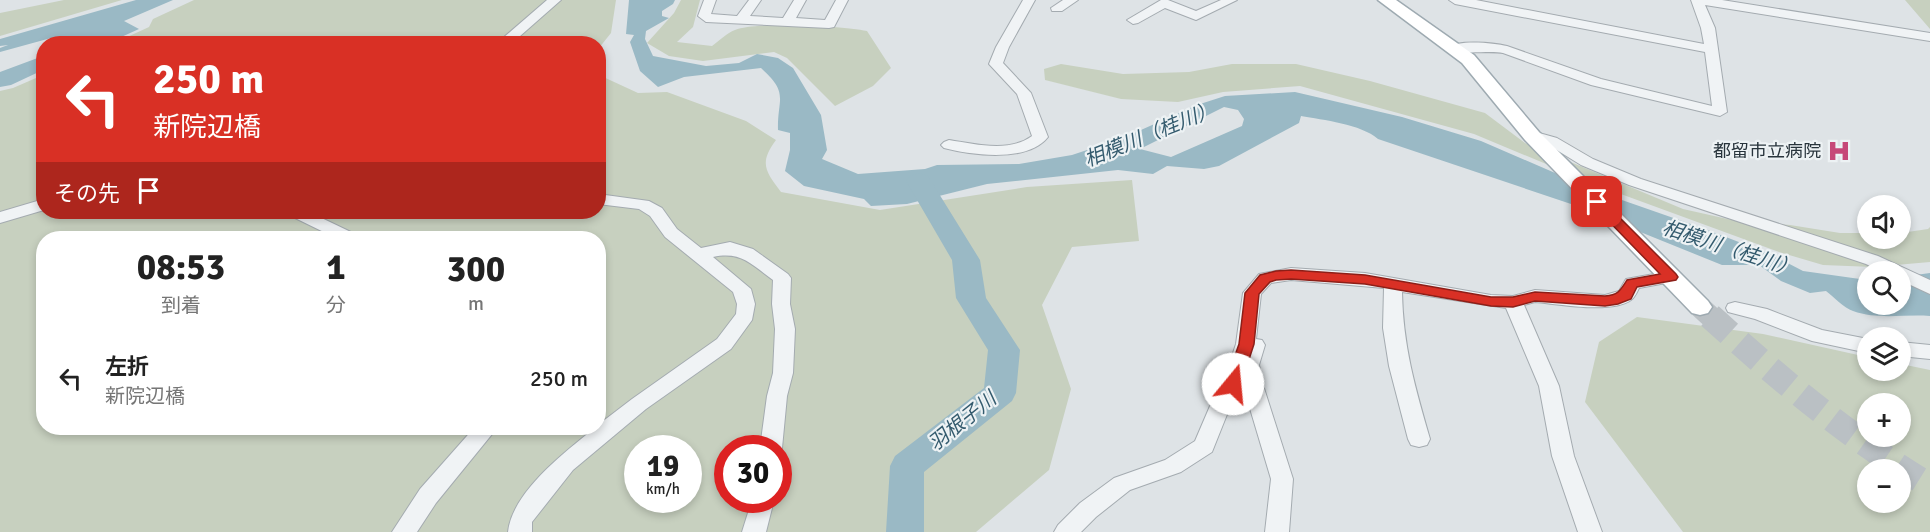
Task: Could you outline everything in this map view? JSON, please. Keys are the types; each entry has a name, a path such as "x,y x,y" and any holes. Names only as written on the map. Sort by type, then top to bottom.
{"main road":[{"path":"1386,0 1468,59 1495,94 1540,144 1700,307"}],"street":[{"path":"512,36 555,0"},
{"path":"710,0 704,16 829,24 842,0"},
{"path":"741,20 755,0"},
{"path":"787,22 800,0"},
{"path":"949,145 1010,148 1029,145 1040,137 1024,93 996,64 1000,50 1015,28 1029,0"},
{"path":"1057,8 1072,0"},
{"path":"1133,20 1163,1 1196,16 1231,0"},
{"path":"1455,0 1574,21 1675,44 1711,49"},
{"path":"1455,48 1477,46 1507,50 1596,82 1720,112 1708,28 1697,0"},
{"path":"1697,0 1930,37"},
{"path":"1540,144 1552,141 1587,162 1635,182 1874,261"},
{"path":"606,200 643,205 657,212 671,233 742,289 746,304 745,315 724,344 639,404 606,431"},
{"path":"0,218 36,207"},
{"path":"311,219 335,231"},
{"path":"699,254 730,248 747,253 782,278 781,304 785,329 783,372 777,396 772,435"},
{"path":"1066,532 1088,510 1122,484 1173,466 1204,446 1220,406 1233,384 1248,335 1252,293 1265,278 1291,274 1365,279 1491,301 1513,302 1535,296 1605,301 1626,296 1632,283 1667,273"},
{"path":"1911,278 1930,288"},
{"path":"1393,284 1392,328 1399,366 1419,439"},
{"path":"1513,302 1549,386 1563,456 1590,532"},
{"path":"1736,309 1760,314 1819,336 1857,344"},
{"path":"1248,335 1256,344 1250,366 1253,385 1282,479 1277,532"},
{"path":"1911,350 1930,352"},
{"path":"404,532 428,496 480,435"},
{"path":"520,532 521,520 538,496 566,464 601,435"},
{"path":"753,532 759,513"}],"green space":[{"path":"64,0 122,0 0,36 0,13"},
{"path":"194,0 616,0 611,33 606,39 606,36 129,36 149,27 153,19"},
{"path":"681,0 700,0 693,27 677,42 712,46 726,35 746,27 800,25 855,29 867,31 891,68 873,86 835,106 787,58 774,52 703,61 669,56 647,43 674,13"},
{"path":"1905,0 1930,0 1930,29"},
{"path":"1061,64 1123,74 1189,72 1232,64 1296,64 1370,81 1485,113 1525,143 1683,209 1732,220 1857,233 1857,249 1911,249 1911,232 1930,227 1930,262 1911,264 1911,261 1857,261 1857,266 1823,265 1779,252 1599,186 1474,134 1300,86 1223,92 1178,102 1121,99 1045,80 1044,69"},
{"path":"36,78 36,219 606,219 606,78 638,93 667,92 746,121 776,140 767,155 766,167 781,192 880,210 1027,187 1132,180 1139,241 1072,247 1042,305 1071,389 1049,470 976,532 0,532 0,91"},
{"path":"1637,317 1763,334 1857,355 1857,381 1911,381 1911,366 1930,370 1930,532 1683,532 1585,402 1599,342"}],"water":[{"path":"136,0 173,0 124,21 139,29 124,36 36,36 36,42 0,52 0,48 8,45 0,46 0,39"},
{"name":"相模川（桂川）","path":"629,0 675,0 662,11 662,16 669,18 646,31 645,39 653,56 706,66 739,63 757,54 778,58 793,68 821,115 827,150 822,159 858,174 925,169 937,165 1019,164 1072,155 1123,138 1197,105 1225,96 1295,92 1402,117 1481,141 1599,192 1770,254 1803,271 1857,279 1857,312 1843,305 1826,291 1810,293 1781,281 1759,265 1722,265 1571,204 1378,139 1362,130 1341,123 1301,116 1299,123 1219,166 1204,169 1167,166 1153,174 1118,170 987,184 907,204 871,206 864,199 804,186 785,171 790,150 790,133 778,130 779,91 776,84 761,68 684,77 658,87 640,71 630,42 634,35 626,34","holes":["1224,107 1238,110 1244,119 1242,126 1171,157 1140,149"]},
{"path":"36,59 36,73 11,85 0,87 0,72"},
{"path":"1930,273 1930,316 1872,315 1911,315 1911,276"}],"waterway":[{"name":"羽根子川","path":"905,532 907,466 1000,393 1004,350 971,298 966,260 919,181"}],"tunnel":[{"path":"1700,307 1712,318"},
{"path":"1710,316 1843,428 1930,486"}],"place":[{"name":"都留市立病院","path":"1839,151"}],"route":[{"path":"1233,384 1248,335 1252,293 1265,278 1291,274 1365,279 1491,301 1513,302 1535,296 1605,301 1618,299 1626,296 1632,283 1671,277 1597,202"}]}
